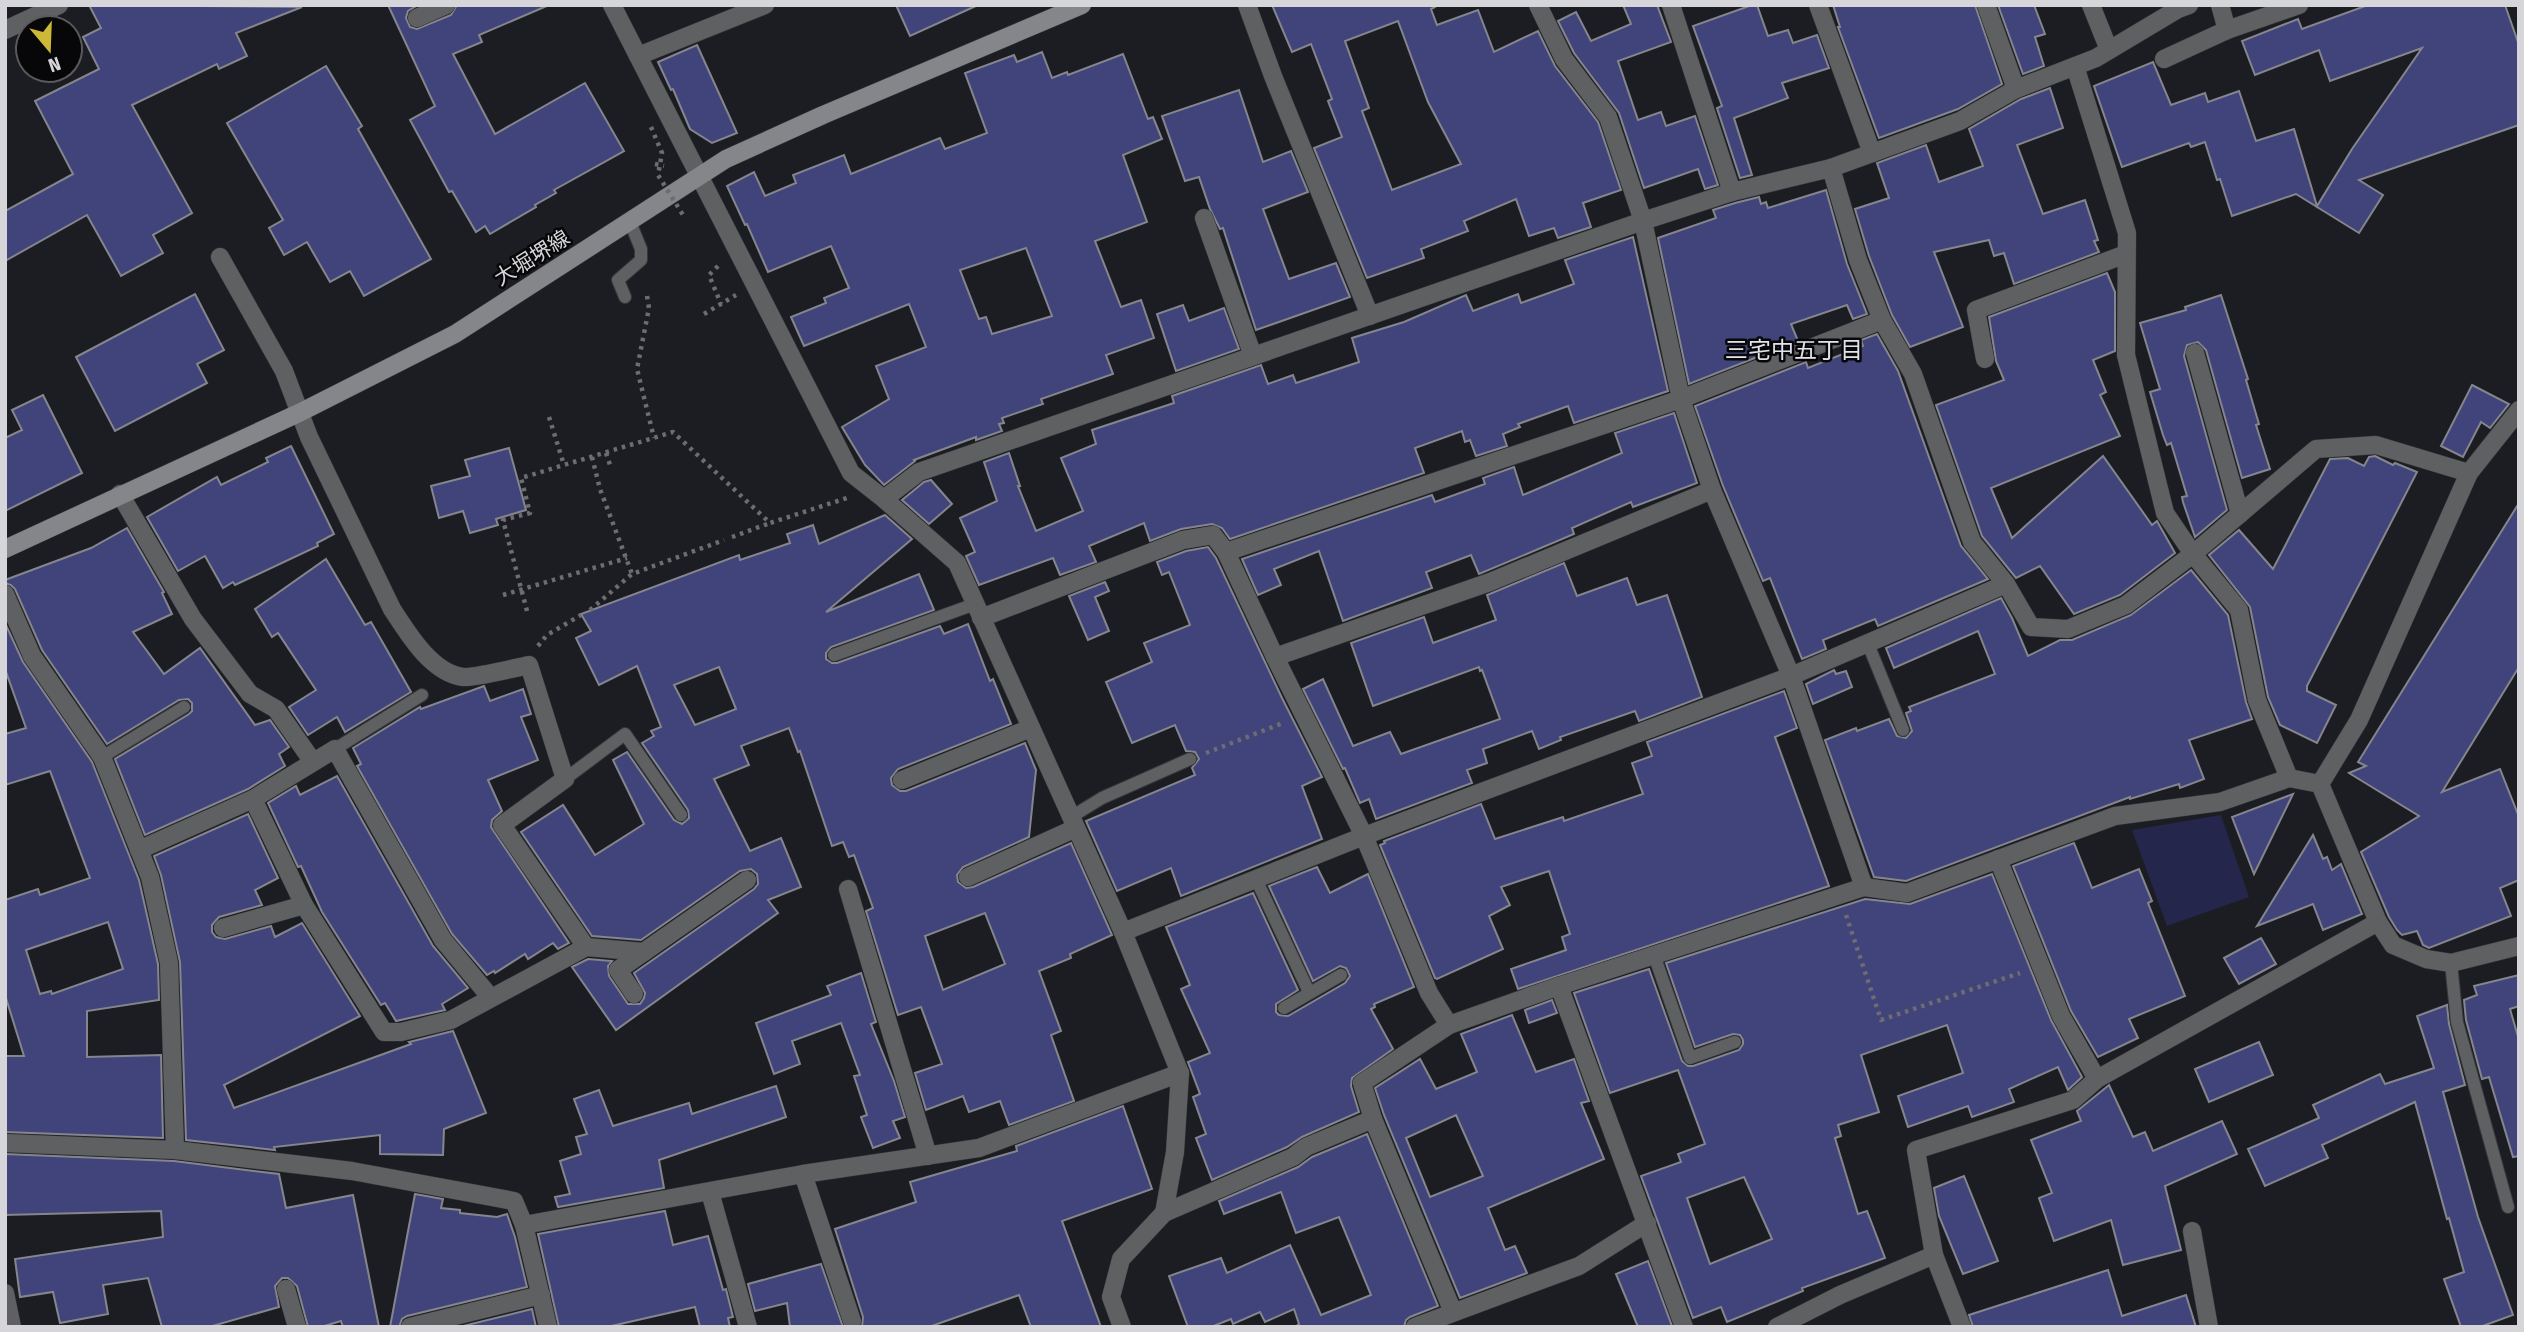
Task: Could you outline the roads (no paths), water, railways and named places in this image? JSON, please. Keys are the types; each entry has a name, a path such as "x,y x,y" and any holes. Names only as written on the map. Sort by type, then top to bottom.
{"main road":[{"name":"大堀堺線","path":"5,549 302,412 455,334 726,159 1082,5"}],"street":[{"path":"5,30 59,5"},
{"path":"417,18 446,5"},
{"path":"612,5 851,473 957,563 1123,932 1180,1073 1175,1152 1164,1213"},
{"path":"638,57 765,5"},
{"path":"1247,5 1370,316"},
{"path":"1538,5 1564,59 1608,117 1643,221 1681,399 1712,490 1791,676 1864,887"},
{"path":"1671,5 1732,192"},
{"path":"1818,5 1872,153"},
{"path":"1986,5 2016,89"},
{"path":"2091,5 2109,50"},
{"path":"884,499 919,472 1643,221 1732,192 1831,168 1960,121 2016,89 2109,50 2189,5"},
{"path":"2220,5 2227,30"},
{"path":"2164,59 2227,30 2299,5"},
{"path":"2075,66 2127,233 2126,355 2165,513 2193,554 2239,610 2257,700 2289,778"},
{"path":"1831,168 1858,260 1882,320 1913,374 1972,542 2006,584 2031,627 2068,629 2126,606 2193,554 2316,449 2376,445 2469,473"},
{"path":"1203,218 1253,356"},
{"path":"1985,359 1976,310 2126,254"},
{"path":"220,257 284,371 302,412 309,437 392,609 427,657 444,669 463,677 529,666 565,779 502,825 586,947"},
{"path":"1226,552 1681,399 1882,320"},
{"path":"2195,354 2240,514"},
{"path":"2320,784 2359,720 2469,473 2519,410"},
{"path":"1275,657 1490,582 1712,490"},
{"path":"120,495 193,619 250,694 276,709 313,762"},
{"path":"978,611 1183,540 1213,535 1226,552 1364,836 1429,993 1449,1025"},
{"path":"1123,932 1364,836 1791,676 2006,584"},
{"path":"5,594 32,656 102,757 150,877 169,963 175,1150"},
{"path":"902,780 1031,728"},
{"path":"139,850 253,799 335,748 443,940 491,998"},
{"path":"1453,1312 1373,1119 1362,1083 1449,1025 1559,986 1864,887 1907,893 2115,816 2220,802 2289,778 2320,784"},
{"path":"2320,784 2378,922 2393,945 2427,959 2451,963 2519,946"},
{"path":"253,799 304,905 384,1032 401,1032 451,1020 586,947 644,952"},
{"path":"968,877 1074,822"},
{"path":"1998,859 2061,1016 2096,1079"},
{"path":"634,994 618,970 747,880"},
{"path":"848,889 928,1156"},
{"path":"223,929 304,905"},
{"path":"1962,1327 1934,1255 1916,1150 2073,1100 2096,1079 2378,922"},
{"path":"1559,986 1684,1327"},
{"path":"524,1225 803,1174 979,1148 1180,1073"},
{"path":"1122,1327 1111,1297 1121,1259 1164,1213 1373,1119"},
{"path":"5,1143 175,1150 352,1171 514,1201 524,1225 548,1327"},
{"path":"803,1174 852,1321"},
{"path":"710,1192 748,1327"},
{"path":"1416,1327 1579,1266 1647,1223"},
{"path":"2192,1231 2209,1327"},
{"path":"1777,1327 1840,1295 1934,1255"},
{"path":"286,1290 297,1327"},
{"path":"5,1293 12,1327"},
{"path":"410,1327 541,1295"}],"lane":[{"path":"625,297 618,281 641,260 641,249 629,222"},
{"path":"834,655 978,611"},
{"path":"1868,644 1903,730"},
{"path":"335,748 422,695"},
{"path":"102,757 184,707"},
{"path":"565,779 625,734 681,815"},
{"path":"1074,822 1102,797 1190,759"},
{"path":"1256,879 1309,992"},
{"path":"1654,955 1690,1058 1734,1042"},
{"path":"2451,963 2457,1023 2508,1207"},
{"path":"1284,1008 1341,975"}],"district":[{"name":"三宅中五丁目","path":"1794,350"}]}
